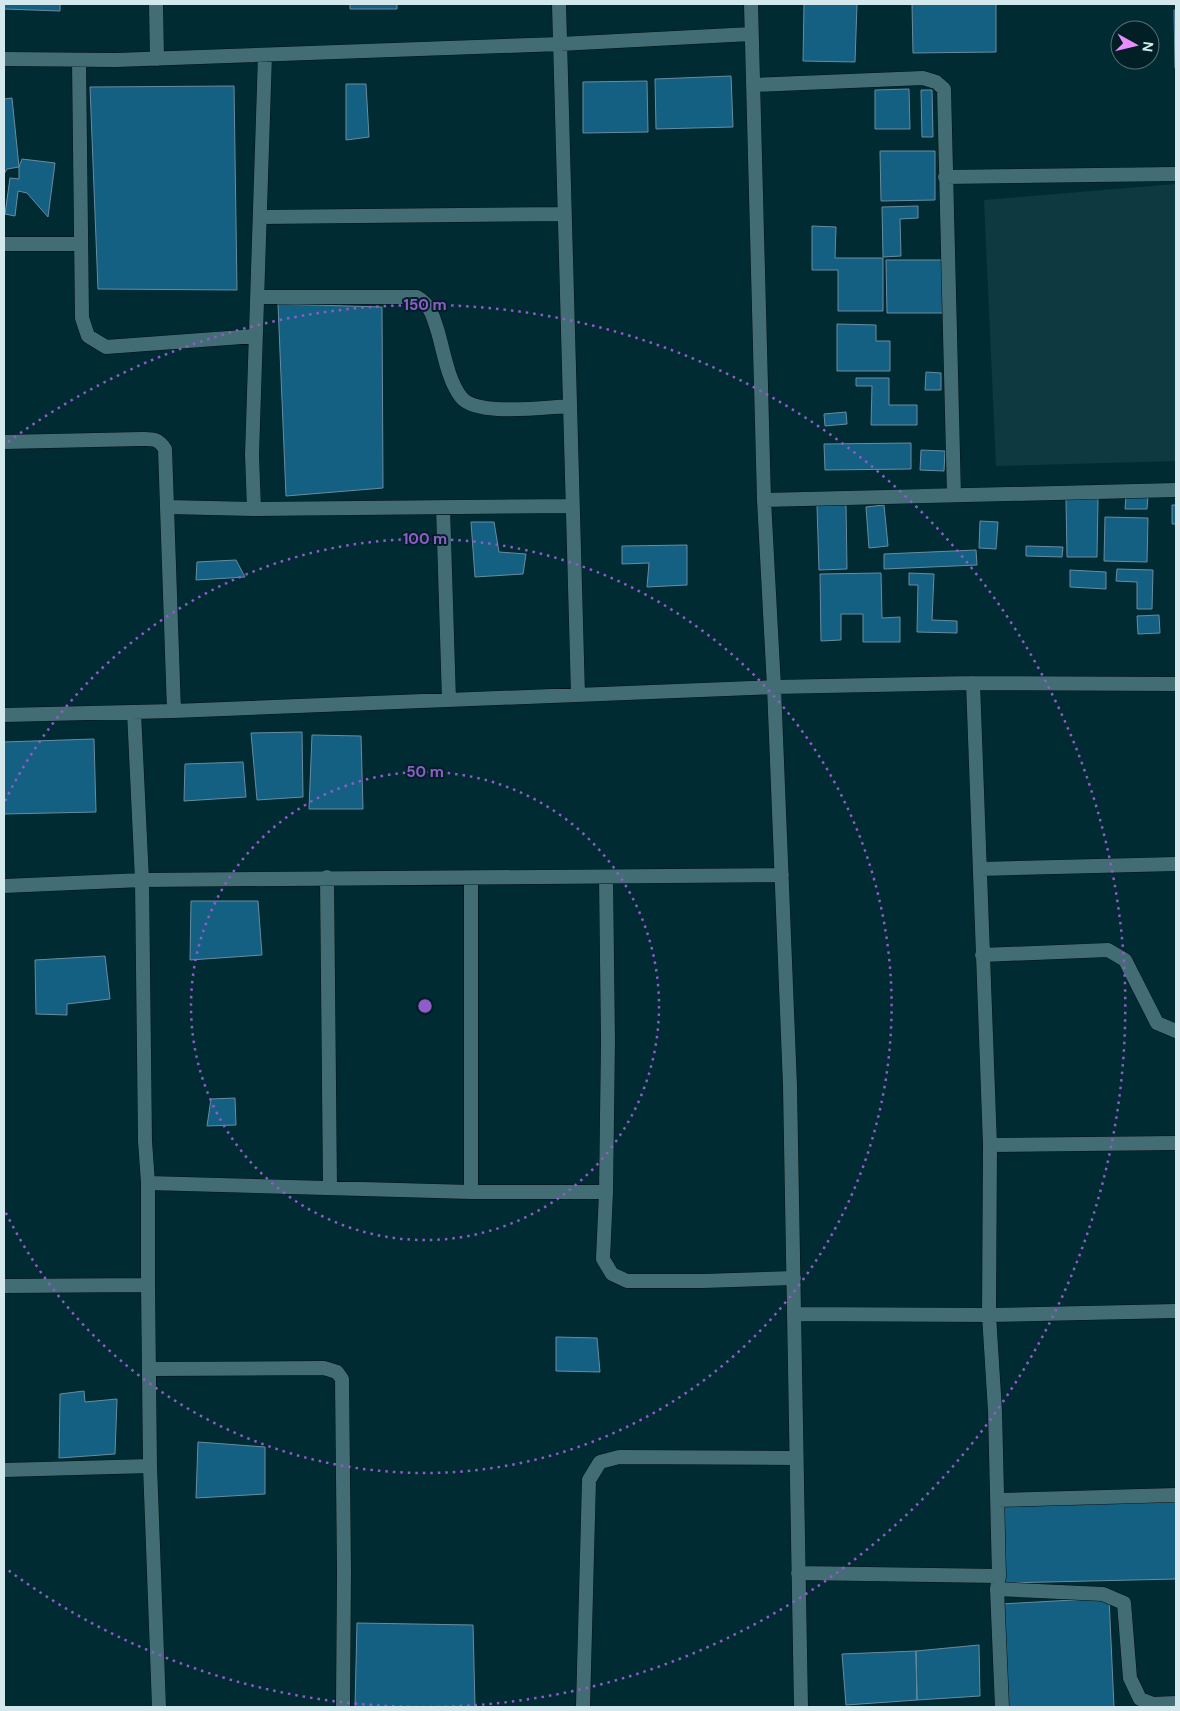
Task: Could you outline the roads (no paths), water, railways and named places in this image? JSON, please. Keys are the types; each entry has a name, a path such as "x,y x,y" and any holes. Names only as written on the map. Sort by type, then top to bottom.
{"street":[{"path":"156,4 157,59"},
{"path":"558,4 578,695"},
{"path":"751,4 764,500 774,687 790,1086 801,1707"},
{"path":"4,59 157,59 560,44 751,34"},
{"path":"254,509 252,455 264,55"},
{"path":"79,60 82,318 88,336 106,347 256,336"},
{"path":"753,85 923,78 936,82 944,89 954,495"},
{"path":"946,177 1176,174"},
{"path":"260,217 565,214"},
{"path":"4,244 81,244"},
{"path":"257,297 417,297 426,302 432,314 453,384 467,403 475,407 496,410 570,406"},
{"path":"4,442 152,439 160,442 165,449 174,711"},
{"path":"764,500 1176,490"},
{"path":"167,507 254,509 573,506"},
{"path":"443,507 449,700"},
{"path":"973,683 990,1145 989,1315 997,1500 1002,1707"},
{"path":"4,715 174,711 774,687 973,683 1176,684"},
{"path":"134,712 142,880 145,1140 148,1182 150,1466 159,1707"},
{"path":"980,869 1176,864"},
{"path":"4,886 142,880 327,877 471,878 782,875"},
{"path":"327,877 330,1188"},
{"path":"606,877 608,1041 603,1259 612,1274 627,1281 703,1282 794,1278"},
{"path":"471,878 471,1192"},
{"path":"982,955 1108,950 1125,960 1157,1023 1176,1031"},
{"path":"990,1145 1176,1143"},
{"path":"148,1182 471,1192 606,1192"},
{"path":"4,1286 148,1285"},
{"path":"794,1314 989,1315 1176,1311"},
{"path":"149,1369 324,1368 337,1372 342,1379 343,1707"},
{"path":"583,1707 589,1480 600,1462 619,1457 796,1458"},
{"path":"4,1470 150,1466"},
{"path":"997,1500 1176,1495"},
{"path":"798,1573 998,1582 1103,1594 1124,1603 1130,1678 1140,1699 1153,1704 1176,1704"}]}
